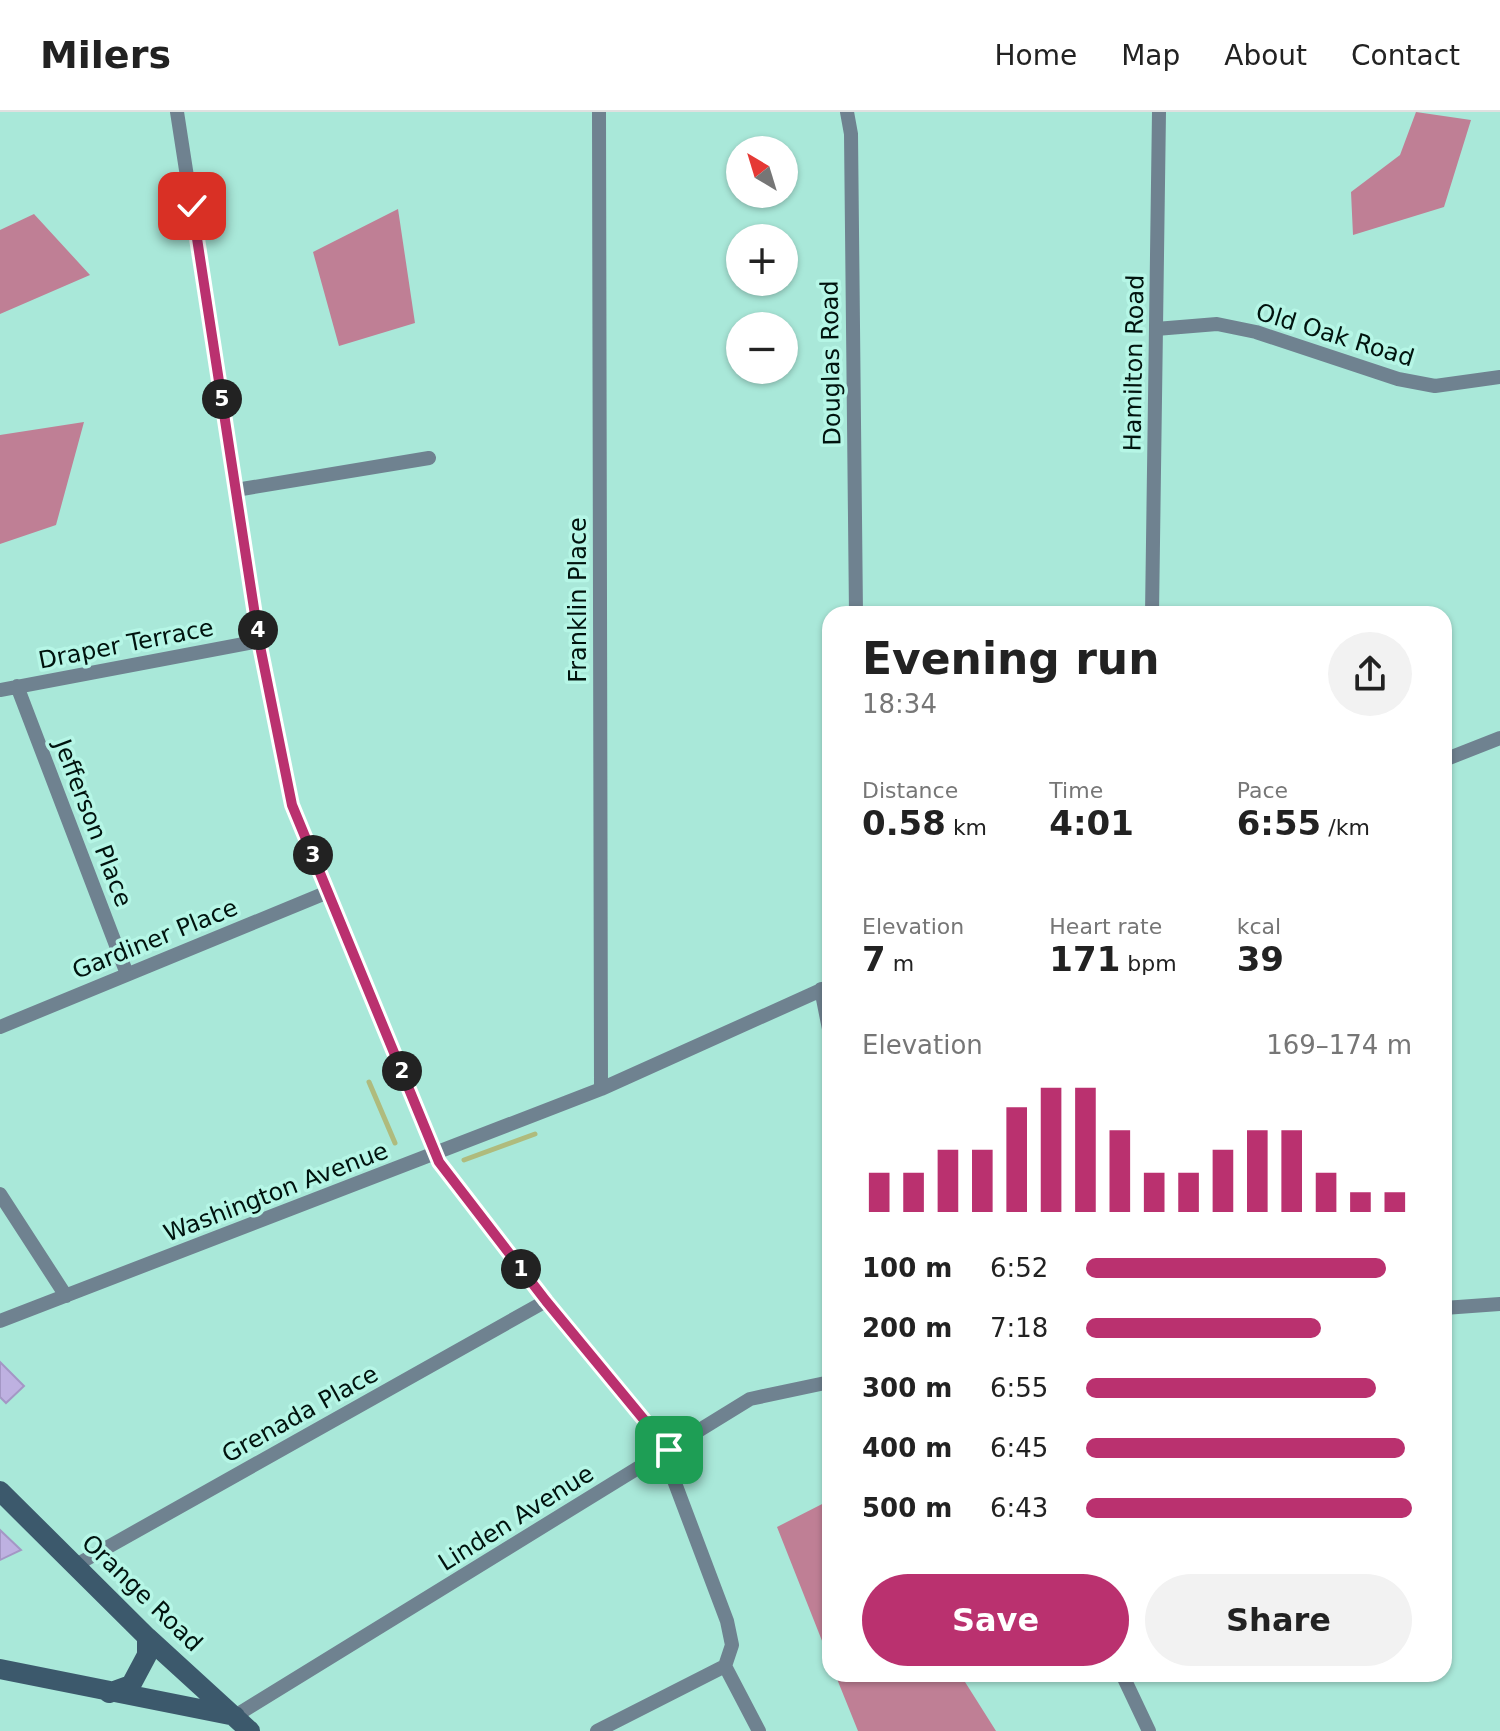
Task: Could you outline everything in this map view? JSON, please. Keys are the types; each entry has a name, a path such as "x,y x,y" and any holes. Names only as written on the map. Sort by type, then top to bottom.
{"street":[{"path":"177,112 259,641 292,805 436,1154 546,1301 666,1452 727,1621 732,1645 725,1666 597,1731"},
{"name":"Franklin Place","path":"599,112 601,1089"},
{"name":"Douglas Road","path":"847,112 851,134 856,606"},
{"name":"Hamilton Road","path":"1152,606 1159,112"},
{"name":"Old Oak Road","path":"1156,329 1217,324 1256,332 1386,375 1435,386 1500,377"},
{"path":"236,490 429,458"},
{"name":"Draper Terrace","path":"0,690 259,641"},
{"name":"Jefferson Place","path":"17,686 127,974"},
{"path":"1452,757 1500,738"},
{"name":"Gardiner Place","path":"0,1027 328,892"},
{"name":"Washington Avenue","path":"0,1321 601,1089 822,989"},
{"path":"0,1194 66,1296"},
{"name":"Grenada Place","path":"76,1565 546,1301"},
{"path":"1452,1307 1500,1304"},
{"name":"Linden Avenue","path":"235,1716 750,1399 822,1384"},
{"name":"Orange Road","path":"0,1491 147,1637 250,1731"},
{"path":"109,1693 131,1685 147,1655 147,1637"},
{"path":"725,1666 759,1731"},
{"path":"0,1669 235,1716"},
{"path":"1126,1682 1149,1731"}],"shaded area":[{"path":"1416,112 1471,120 1444,207 1353,235 1351,192 1400,155"},
{"path":"398,209 415,323 339,346 313,252"},
{"path":"34,214 90,275 0,314 0,230"},
{"path":"84,422 56,525 0,544 0,435"},
{"path":"822,1504 822,1641 777,1527"},
{"path":"838,1682 965,1682 996,1731 858,1731"}],"building":[{"path":"0,1362 24,1386 6,1403 0,1397"},
{"path":"0,1530 21,1550 0,1560"}],"waterway":[{"path":"369,1082 395,1143"},
{"path":"464,1160 535,1134"}],"route":[{"path":"192,206 259,641 292,805 439,1162 546,1301 669,1450"}]}
